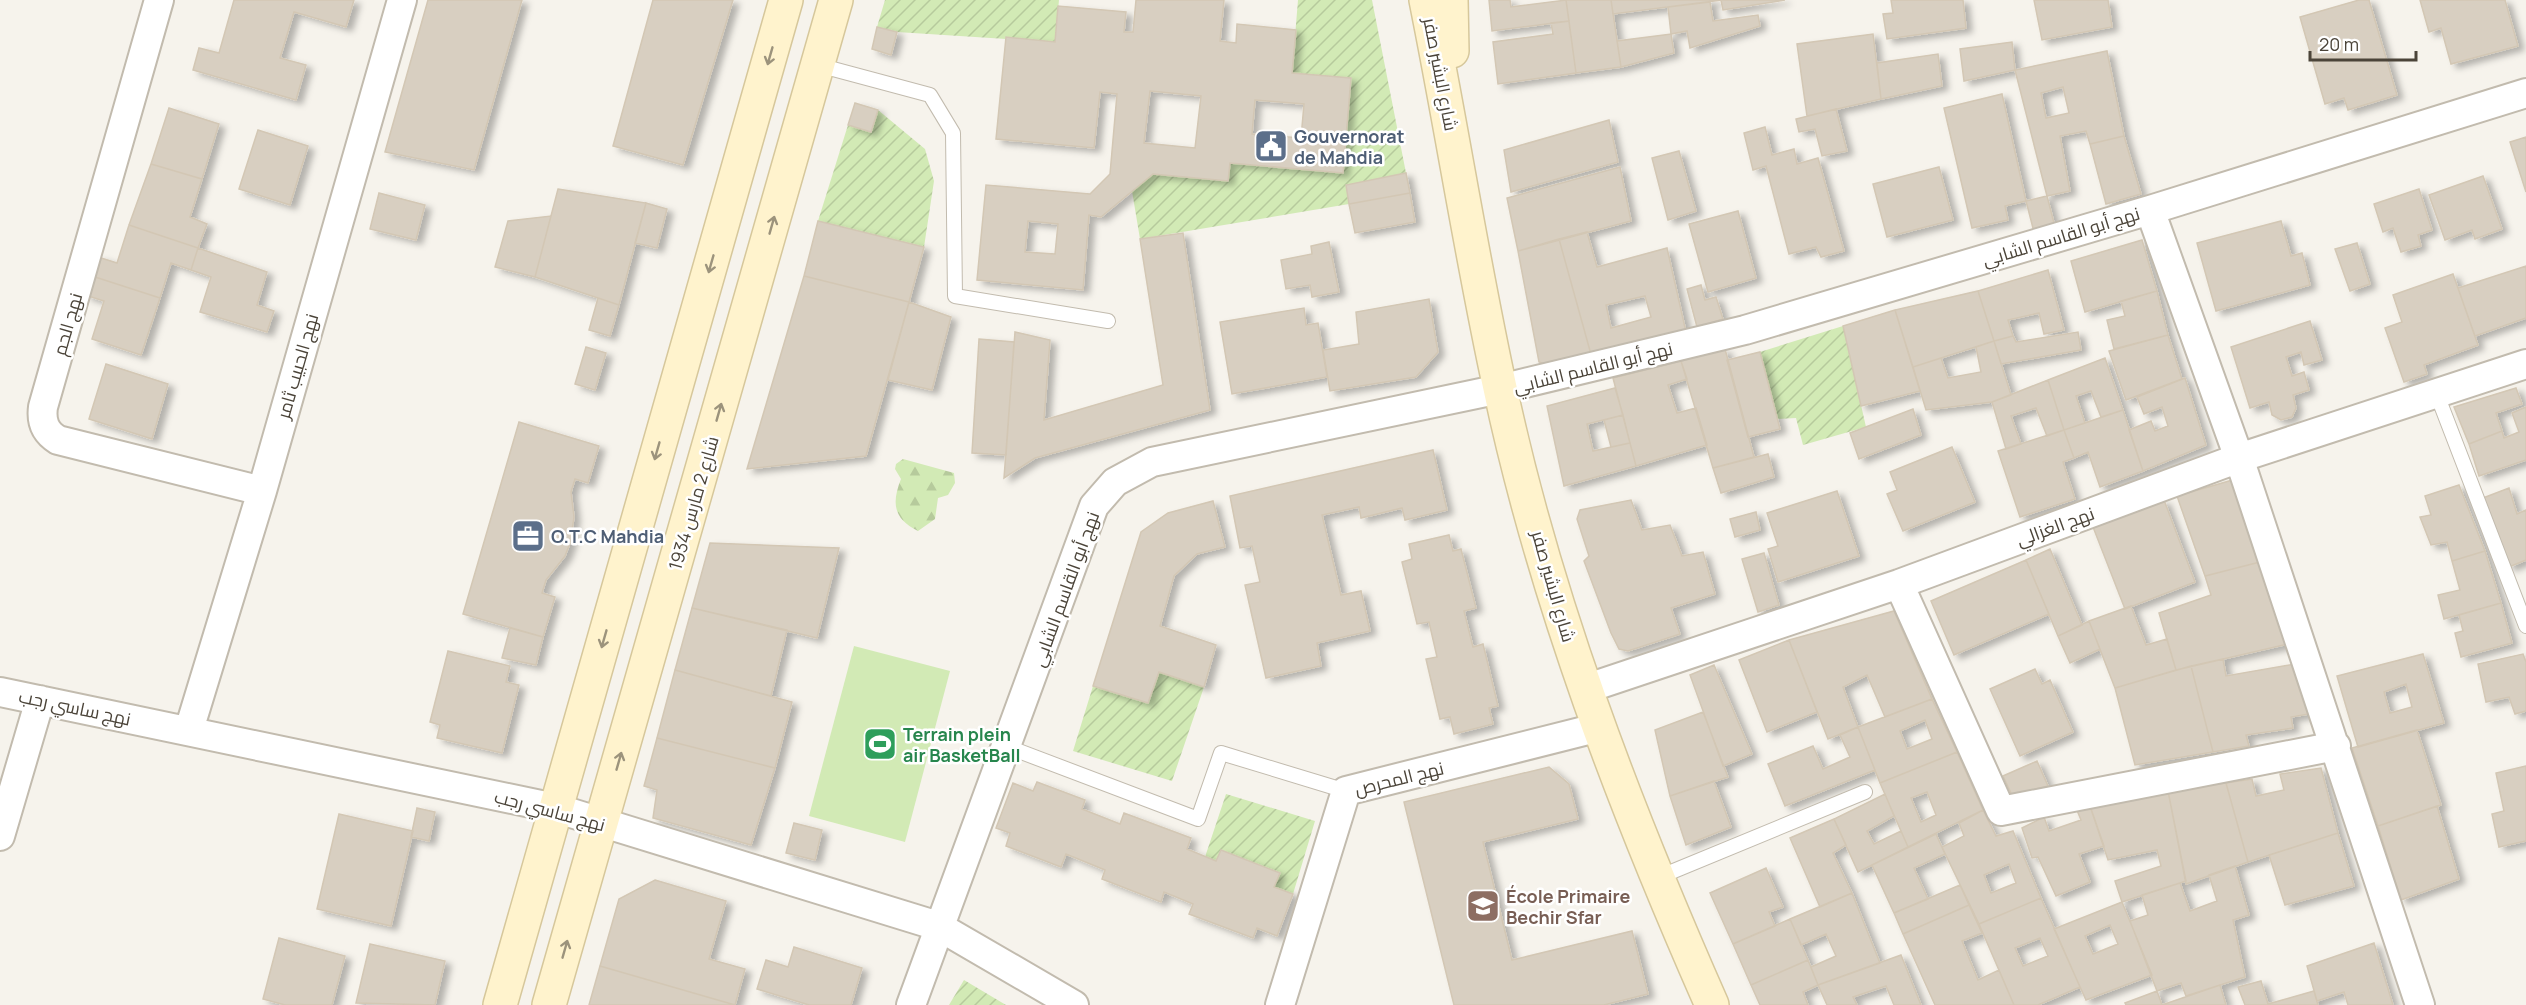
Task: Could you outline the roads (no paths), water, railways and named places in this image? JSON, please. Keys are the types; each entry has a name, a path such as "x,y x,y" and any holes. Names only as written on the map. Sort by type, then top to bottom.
{"street":[{"name":"نهج الجم","path":"159,0 43,407 43,423 51,436 58,440 262,491"},
{"name":"نهج الحبيب ثامر","path":"189,730 262,491 402,0"},
{"path":"500,1005 786,0"},
{"path":"796,0 835,5"},
{"name":"شارع البشير صفر","path":"1426,0 1500,389 1544,558 1599,727 1712,1005"},
{"name":"شارع البشير صفر","path":"1451,0 1456,149"},
{"name":"شارع 2 مارس 1934","path":"549,1005 835,5"},
{"name":"نهج أبو القاسم الشابي","path":"911,1005 938,926 1008,747 1094,506 1116,482 1152,462 1500,389 1745,330 2150,210 2526,93"},
{"path":"741,159 788,171"},
{"path":"2150,210 2239,458 2420,1005"},
{"name":"نهج الغزالي","path":"1585,689 1899,584 2239,458 2526,364"},
{"path":"1899,584 2001,811 2336,746"},
{"name":"نهج ساسي رجب","path":"0,692 555,808 938,926 1074,1005"},
{"path":"0,836 40,700"},
{"name":"نهج المحرص","path":"1280,1005 1346,791 1599,727"}],"lane":[{"path":"818,65 930,95 954,133 955,296 1108,321"},
{"path":"2436,392 2526,626"},
{"path":"1008,747 1198,819 1221,753 1346,791"},
{"path":"1659,877 1865,792"}],"place":[{"name":"Gouvernorat de Mahdia","path":"1271,146"},
{"name":"O.T.C Mahdia","path":"528,536"},
{"name":"Terrain plein air BasketBall","path":"880,744"},
{"name":"École Primaire Bechir Sfar","path":"1483,906"}]}
